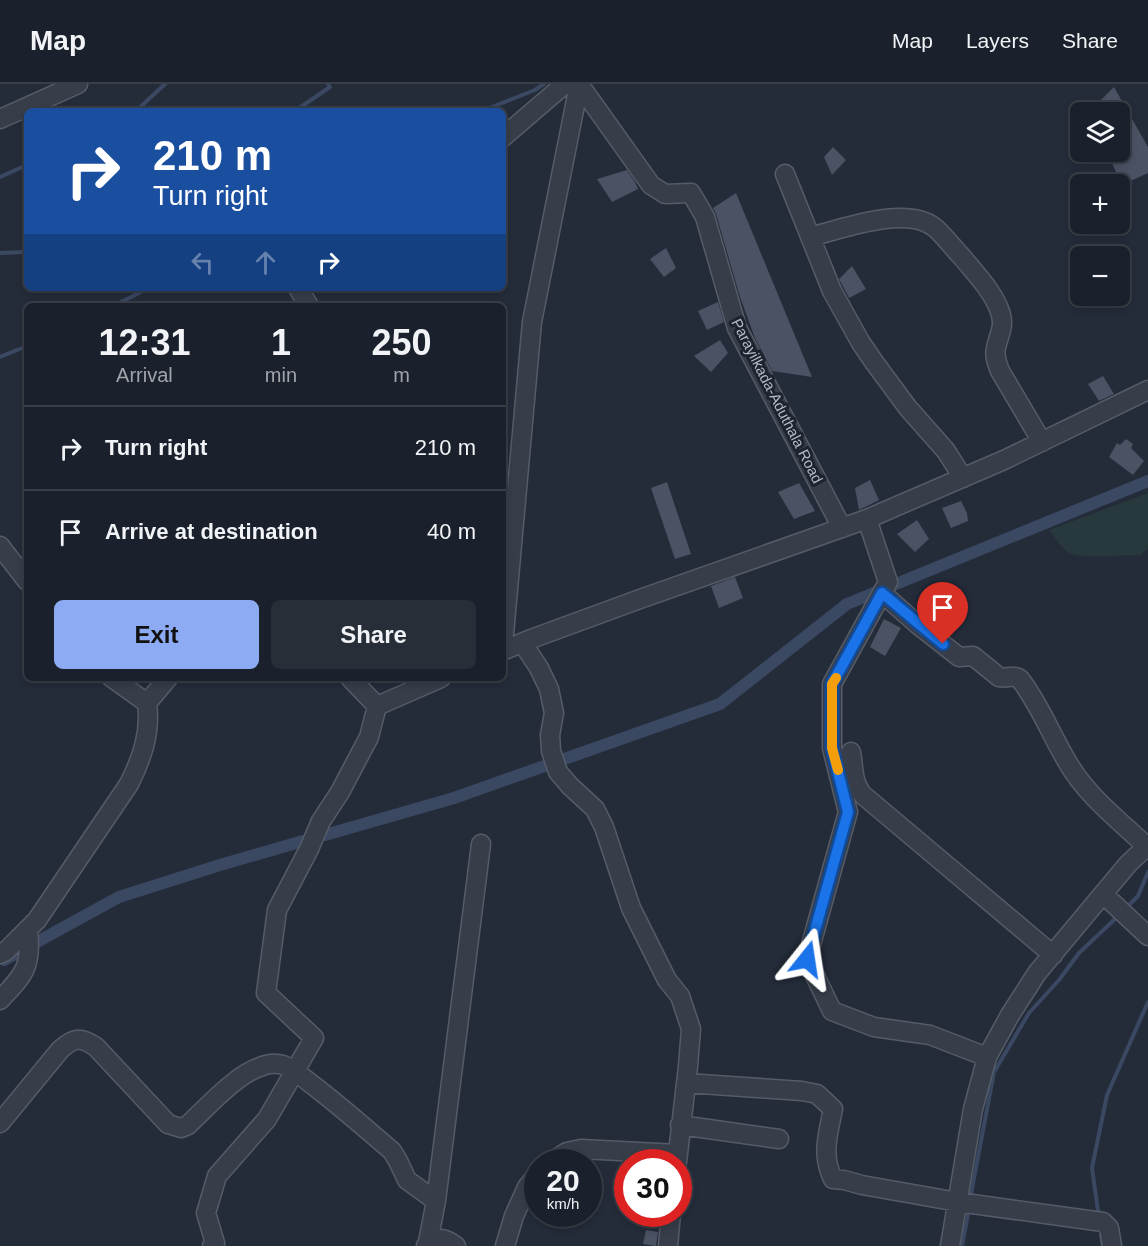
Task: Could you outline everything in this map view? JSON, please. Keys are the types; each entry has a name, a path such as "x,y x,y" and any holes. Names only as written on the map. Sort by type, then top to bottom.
{"street":[{"path":"25,108 78,84"},
{"path":"506,135 565,84"},
{"path":"509,641 532,322 579,84"},
{"name":"Parayilkada-Aduthala Road","path":"579,84 651,185 665,194 691,193 705,217 737,328 842,528"},
{"path":"0,119 24,108"},
{"path":"785,174 832,291 861,343 902,399 946,451 963,478"},
{"path":"810,237 891,218 908,217 934,227 986,286 999,309 1002,322 995,358 999,371 1042,442"},
{"path":"509,641 651,595 867,519 1042,442 1148,390"},
{"path":"867,519 888,582 832,684 832,748 848,812 807,959 832,1011 874,1027 930,1035 987,1057"},
{"path":"0,546 24,577"},
{"path":"882,593 958,657 974,656 1002,678 1017,676 1038,706 1068,763 1088,791 1147,846 1128,864 1037,974 1010,1015 987,1057 973,1109 950,1246"},
{"path":"509,641 527,650 549,689 554,713 550,735 555,765 570,786 595,809 604,827 631,908 667,980 680,996 691,1029 678,1149"},
{"path":"0,1000 24,972 29,962 29,940 37,920 129,784 140,761 147,735 149,718 147,703 116,681"},
{"path":"147,703 165,681"},
{"path":"353,681 377,706"},
{"path":"377,706 434,681"},
{"path":"212,1246 215,1243 206,1213 217,1176 267,1119 314,1038 266,993 277,910 321,821 340,792 369,737 377,706"},
{"path":"851,752 854,779 863,795 1053,955"},
{"path":"427,1244 436,1201 481,844"},
{"path":"1103,894 1148,936"},
{"path":"0,954 29,940"},
{"path":"0,1123 60,1050 74,1040 89,1042 96,1047 168,1124 181,1128 188,1125 244,1075 258,1067 271,1064 283,1065 294,1071 392,1151 406,1180 436,1201"},
{"path":"686,1083 817,1094 833,1109 826,1148 828,1167 833,1179 958,1202 1103,1222 1109,1228 1112,1246"},
{"path":"680,1125 779,1139"},
{"path":"505,1246 524,1194"},
{"path":"668,1246 670,1227"},
{"path":"427,1244 442,1238 456,1246"}],"shaded area":[{"path":"1148,493 1148,548 1140,555 1081,556 1073,554 1063,547 1049,530"}],"building":[{"path":"1114,87 1122,102 1099,102"},
{"path":"1130,115 1148,147 1148,173 1130,181 1130,174 1117,174 1112,162 1130,162"},
{"path":"833,147 846,160 832,175 824,157"},
{"path":"627,170 638,189 612,202 597,179"},
{"path":"736,193 812,377 772,371 755,338 713,208"},
{"path":"666,248 676,268 664,277 650,259"},
{"path":"852,266 866,289 849,298 839,279"},
{"path":"718,302 724,322 707,330 698,311"},
{"path":"720,340 728,353 711,372 694,356"},
{"path":"1103,376 1114,394 1099,401 1088,384"},
{"path":"1126,439 1133,444 1131,448 1144,461 1133,475 1109,457 1117,443 1120,445"},
{"path":"870,480 879,500 859,510 855,488"},
{"path":"667,482 691,554 675,559 651,488"},
{"path":"799,483 815,511 794,519 778,492"},
{"path":"961,501 968,521 951,528 942,508"},
{"path":"917,520 929,539 915,552 897,534"},
{"path":"735,577 743,598 719,608 711,586"},
{"path":"884,619 901,628 885,656 870,647"},
{"path":"646,1230 658,1232 656,1246 643,1244"}],"waterway":[{"path":"139,108 165,84"},
{"path":"299,108 330,87 328,84"},
{"path":"490,108 535,90 544,84"},
{"path":"0,177 24,166"},
{"path":"0,253 24,252"},
{"path":"119,303 143,291"},
{"path":"0,357 24,347"},
{"path":"325,835 454,798 720,704 847,604 1148,481"},
{"path":"4,960 119,897 303,841"},
{"path":"1129,905 1138,896 1148,872"},
{"path":"971,1194 994,1072 1029,1013 1059,980 1079,953 1115,919"},
{"path":"1098,1211 1092,1168 1107,1095 1148,1002"},
{"path":"962,1246 968,1214"},
{"path":"1101,1235 1103,1246"}],"slow traffic":[{"path":"836,678 832,684 832,748 838,770"}],"route":[{"path":"807,959 848,812 832,748 832,684 882,593 943,644"}]}
